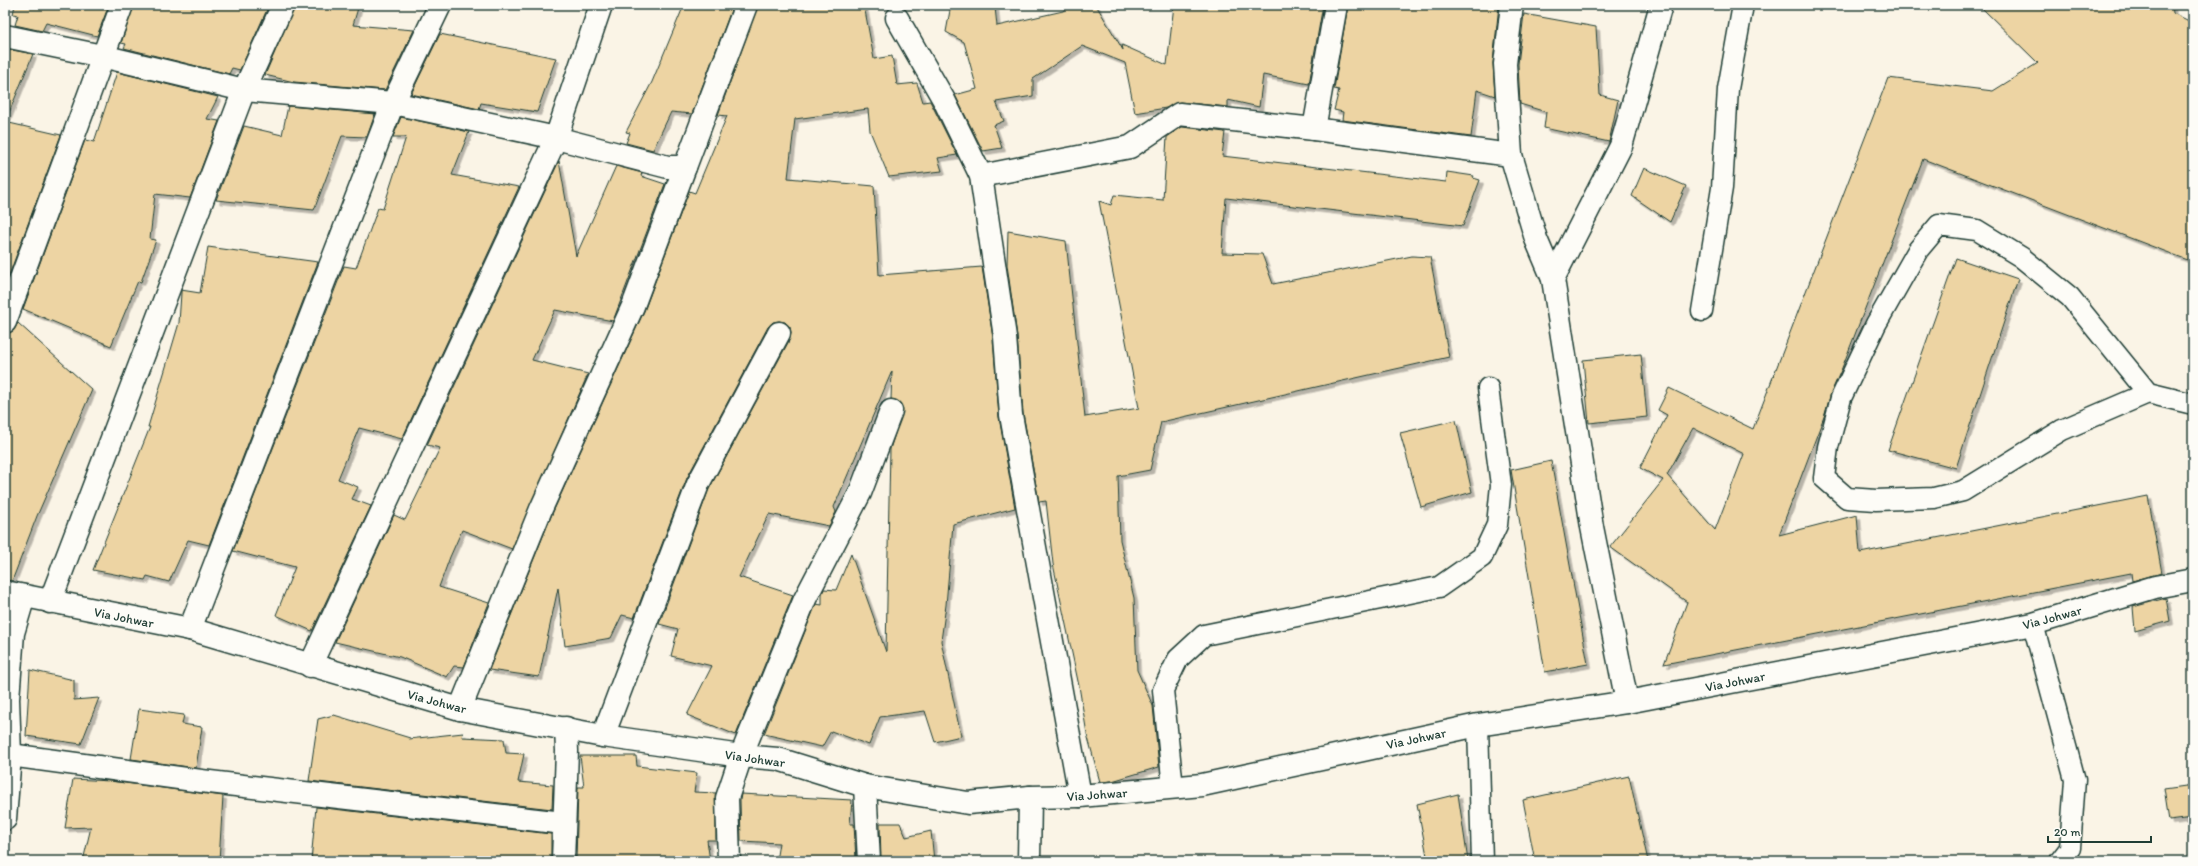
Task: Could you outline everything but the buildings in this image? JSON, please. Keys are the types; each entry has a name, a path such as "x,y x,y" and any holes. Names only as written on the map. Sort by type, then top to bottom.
{"street":[{"path":"5,322 122,5"},
{"path":"50,602 244,90 283,5"},
{"path":"190,629 393,103 440,5"},
{"path":"310,666 556,138 601,5"},
{"path":"460,709 541,510 633,306 746,5"},
{"path":"1314,129 1336,5"},
{"path":"1512,5 1505,64 1511,155 1536,239 1553,279 1592,527 1627,702"},
{"path":"1553,279 1621,146 1662,5"},
{"path":"897,18 944,100 981,176 1005,337 1011,415 1080,796"},
{"path":"5,36 102,56 244,90 393,103 556,138 668,167 685,167"},
{"path":"981,176 1130,146 1179,114 1314,129 1511,155"},
{"path":"603,736 698,484 779,333"},
{"path":"729,861 727,798 741,756 805,599 860,493 891,411"},
{"name":"Via Johwar","path":"15,594 190,629 310,666 460,709 603,736 741,756 778,759 865,786 968,803 1030,797 1080,796 1202,785 1478,725 1627,702 2033,624 2155,588 2193,580"},
{"path":"5,819 10,755 8,699 15,594"},
{"path":"563,861 563,823 567,750 566,728"},
{"path":"10,755 201,781 563,823"},
{"path":"865,786 869,861"},
{"path":"1029,861 1030,797"}],"lane":[{"path":"1702,311 1722,188 1728,89 1742,5"},
{"path":"2148,393 2070,297 2020,257 1977,230 1939,224 1918,250 1876,324 1841,398 1828,447 1824,478 1847,498 1876,500 1934,498 1963,491 2062,430 2148,393 2193,404"},
{"path":"1173,788 1163,690 1178,659 1204,635 1439,587 1482,557 1497,525 1501,485 1488,388"},
{"path":"2033,624 2075,780 2070,848 2060,861"},
{"path":"1478,725 1482,861"}]}
